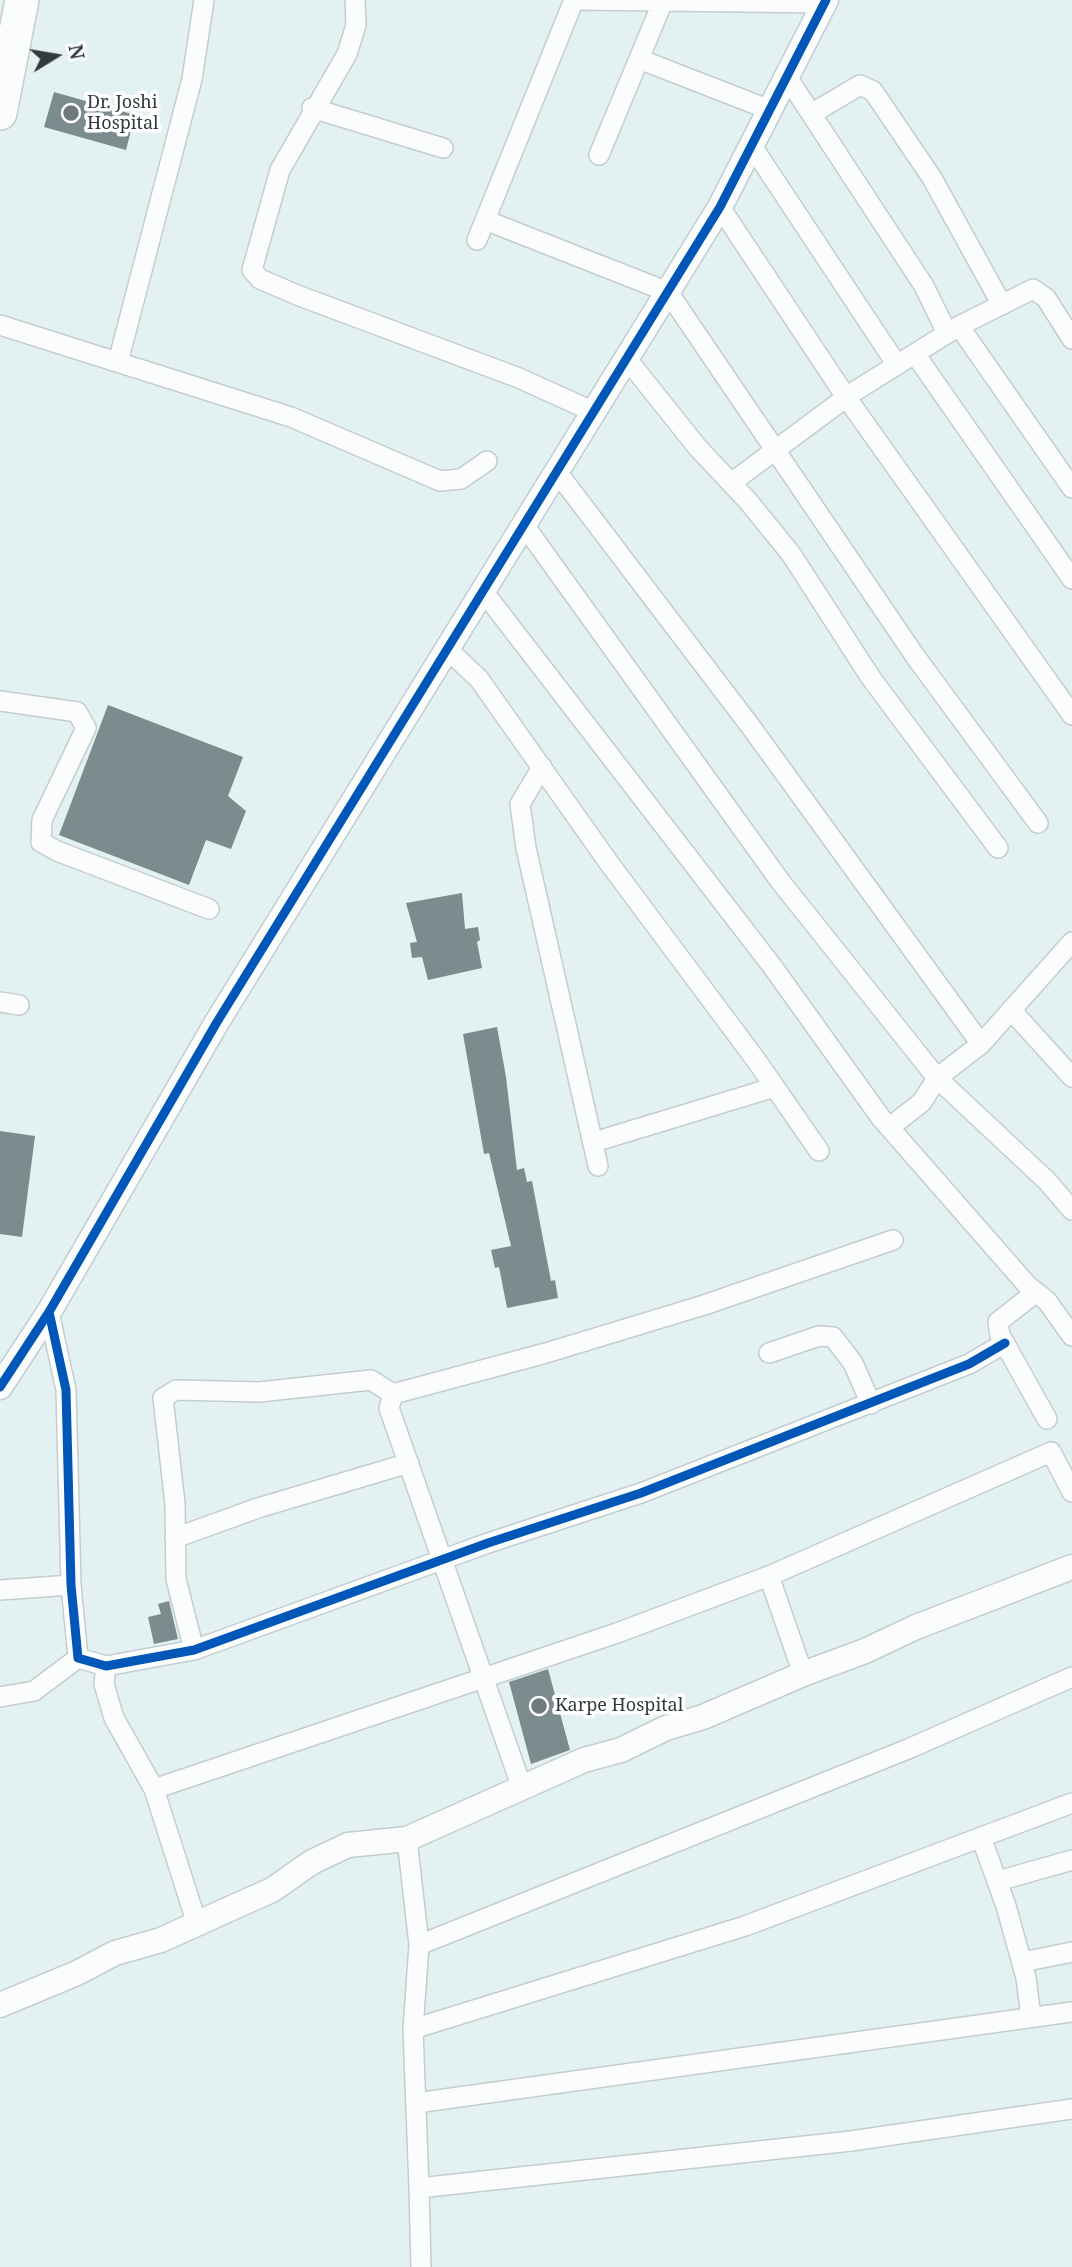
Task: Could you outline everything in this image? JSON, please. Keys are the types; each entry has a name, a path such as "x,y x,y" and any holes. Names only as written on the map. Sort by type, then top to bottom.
{"highway":[{"path":"0,109 22,0"}],"street":[{"path":"118,362 192,79 204,0"},
{"path":"355,0 356,25 347,54 312,108 279,170 252,270 260,279 519,378 594,412"},
{"path":"477,240 575,0"},
{"path":"0,1387 49,1312 217,1022 720,207 825,1 582,0"},
{"path":"599,155 663,1"},
{"path":"639,59 770,110"},
{"path":"787,77 953,329 1072,488"},
{"path":"811,114 860,85 873,91 932,178 1002,305"},
{"path":"312,108 443,148"},
{"path":"752,146 897,365"},
{"path":"720,207 846,397 1072,715"},
{"path":"485,220 668,292 915,656 1038,823"},
{"path":"730,483 846,397 953,329 1033,289 1046,298 1072,339"},
{"path":"0,325 291,417 440,481 461,480 487,461"},
{"path":"915,354 1072,579"},
{"path":"627,359 698,448 791,554 871,678 998,848"},
{"path":"557,471 767,749 981,1044"},
{"path":"524,525 780,881 937,1078 1047,1181 1072,1210"},
{"path":"484,591 772,966 890,1127 1036,1292 1047,1301 1072,1336"},
{"path":"447,649 480,679 819,1151"},
{"path":"0,701 77,712 86,729 42,820 41,842 57,851 209,909"},
{"path":"542,767 520,804 526,848 598,1166"},
{"path":"890,1127 922,1102 937,1078 981,1044 1072,943"},
{"path":"1011,1010 1072,1077"},
{"path":"594,1142 775,1087"},
{"path":"194,1650 176,1579 175,1504 163,1398 176,1390 259,1392 371,1380 393,1394 546,1353 704,1305 893,1240"},
{"path":"1036,1292 998,1322 1005,1343 1047,1419"},
{"path":"49,1312 66,1390 71,1585 78,1658"},
{"path":"769,1353 819,1336 833,1337 853,1363 870,1404"},
{"path":"78,1658 106,1666 194,1650 441,1560 641,1493 969,1364 1005,1343"},
{"path":"393,1394 389,1408 522,1788"},
{"path":"154,1789 617,1633 769,1576 1051,1451 1072,1492"},
{"path":"174,1538 258,1508 408,1463"},
{"path":"0,2005 77,1973 115,1952 161,1940 272,1889 312,1862 348,1845 407,1839 584,1760 621,1750 666,1728 703,1717 865,1651 916,1627 1072,1567"},
{"path":"769,1576 803,1674"},
{"path":"0,1590 71,1585"},
{"path":"0,1697 34,1691 78,1658"},
{"path":"106,1666 104,1684 114,1718 154,1789 197,1923"},
{"path":"419,1945 895,1754 1072,1677"},
{"path":"413,2029 745,1926 1072,1803"},
{"path":"981,1838 998,1881 1022,1962 1031,2017"},
{"path":"407,1839 419,1945 413,2029 421,2267"},
{"path":"998,1881 1072,1860"},
{"path":"1022,1962 1072,1952"},
{"path":"416,2103 1072,2012"},
{"path":"419,2188 850,2141 1072,2109"}],"building":[{"path":"54,92 135,115 126,150 44,127"},
{"path":"108,705 243,757 228,796 246,811 231,849 206,840 189,885 59,835"},
{"path":"462,893 465,929 478,927 480,940 477,942 482,968 428,980 422,957 412,958 410,943 417,942 406,903"},
{"path":"497,1027 517,1170 524,1168 527,1182 532,1181 551,1281 555,1280 558,1298 507,1308 499,1267 495,1268 491,1250 511,1246 489,1153 484,1154 463,1034"},
{"path":"0,1131 35,1136 22,1237 0,1234"},
{"path":"169,1601 178,1639 154,1644 148,1617 161,1614 158,1604"},
{"path":"548,1669 570,1750 531,1764 509,1682"}],"cycle path":[{"path":"0,1387 49,1312 217,1022 720,207 826,0"},
{"path":"49,1312 66,1390 71,1585 78,1658 106,1666 194,1650 488,1543 641,1493 969,1364 1005,1343"}],"place":[{"name":"Dr. Joshi Hospital","path":"71,113"},
{"name":"Karpe Hospital","path":"539,1706"}]}
